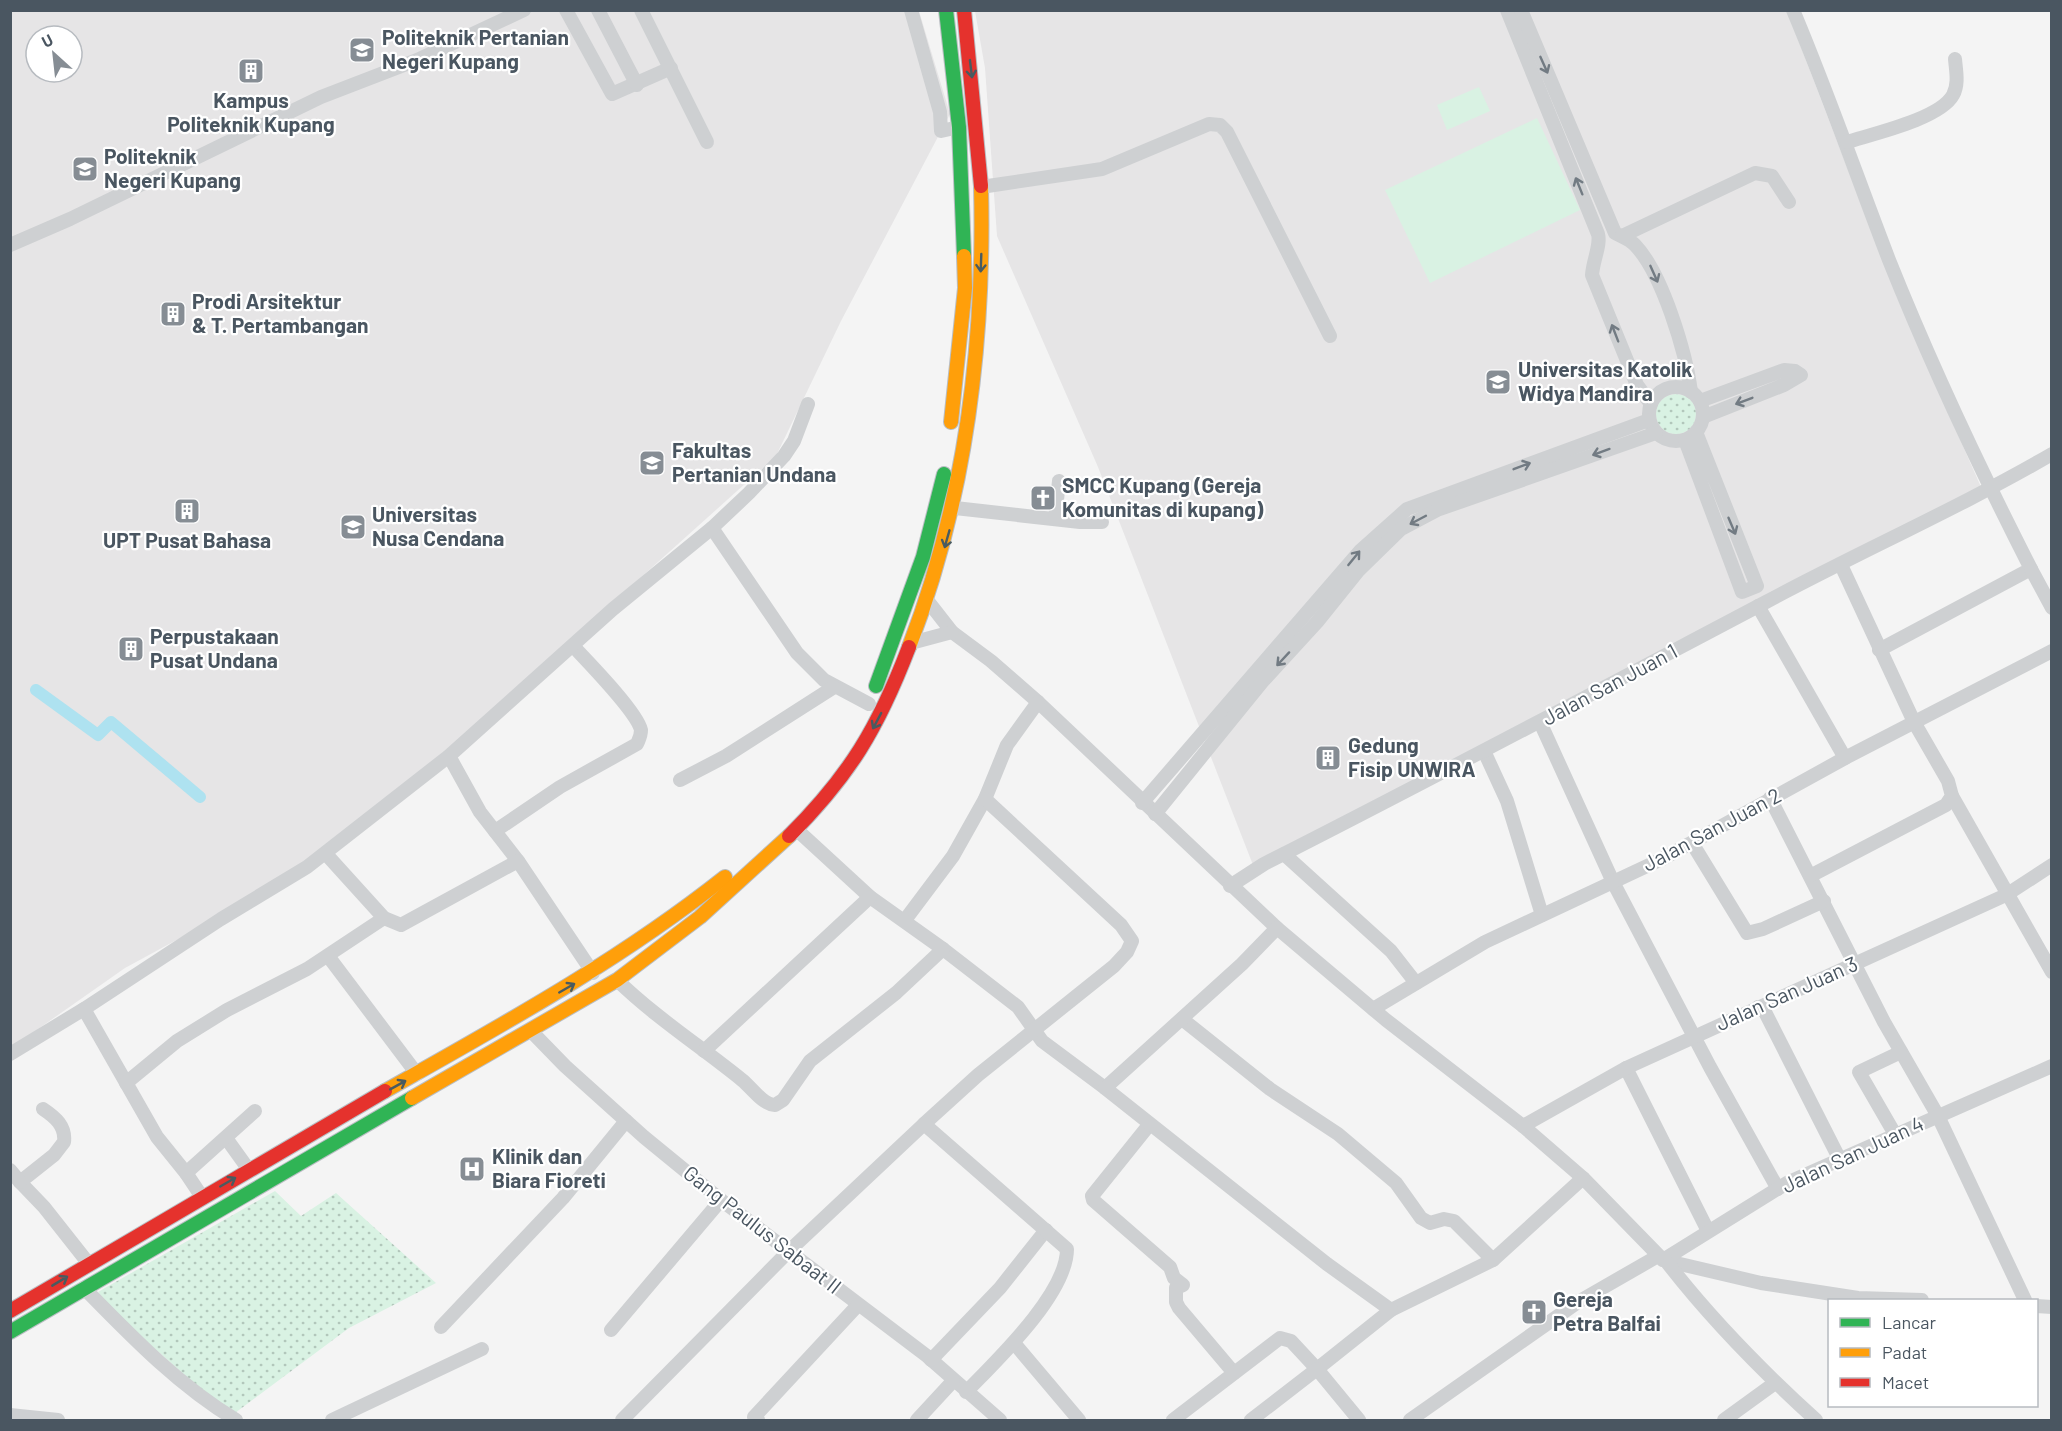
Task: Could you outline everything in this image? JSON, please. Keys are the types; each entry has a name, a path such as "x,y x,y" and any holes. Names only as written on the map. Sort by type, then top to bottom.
{"highway":[{"path":"10,1332 617,980 699,921 796,829 845,774 883,710 911,643 927,600 955,508 951,454 965,288 959,127 946,10"},
{"path":"825,774 851,737 869,704 923,556 978,348 981,187 964,10"},
{"path":"963,189 981,187"},
{"path":"10,1311 202,1197 593,973 677,916 725,877 779,825"},
{"path":"463,1048 472,1064"}],"street":[{"path":"10,245 70,219 321,97 417,60 524,10"},
{"path":"566,10 608,91 615,93 637,85 671,68"},
{"path":"598,10 637,85"},
{"path":"641,10 707,142"},
{"path":"911,10 940,112 941,131 959,127"},
{"path":"1507,10 1598,234 1599,244 1593,258 1592,275 1637,385 1651,404 1652,427 1664,439 1691,436"},
{"path":"1521,10 1615,233 1637,247 1654,273 1679,339 1703,417"},
{"path":"1793,10 1847,142 1890,262 1992,488 2052,608"},
{"path":"1847,142 1896,126 1937,110 1947,103 1953,95 1957,81 1955,59"},
{"path":"981,187 1102,169 1209,124 1220,125 1227,132 1330,336"},
{"path":"1622,236 1755,173 1772,176 1789,202"},
{"path":"1651,404 1665,389 1679,387 1695,396 1784,370 1795,370 1801,375 1784,385 1703,417 1691,436 1706,503 1742,592 1757,585 1691,436"},
{"path":"10,1054 84,1009 221,918 326,854 449,756 613,609 712,528 784,456 794,441 808,404"},
{"path":"1155,814 1225,717 1360,550 1394,518 1433,498 1566,449 1652,427"},
{"path":"1142,803 1401,529 1437,510 1572,463 1652,427"},
{"path":"1566,449 1572,463"},
{"name":"Jalan San Juan 1","path":"1230,886 1284,854 1758,606 1992,488 2052,454"},
{"path":"1055,519 1059,481"},
{"path":"1706,503 1720,498"},
{"path":"955,508 1102,522"},
{"path":"712,528 796,653 814,672 834,687 869,704"},
{"path":"1841,565 1914,722 1948,781 1952,796 2006,895 2052,972"},
{"path":"1879,650 2031,569"},
{"path":"927,600 952,632 991,661 1038,702 1142,803 1277,928 1373,1009 1523,1126 1583,1178 1662,1259 1775,1383 1816,1420"},
{"path":"1758,606 1845,758"},
{"path":"911,643 952,632"},
{"path":"495,831 560,788 637,744 640,738 641,732 634,717 573,646"},
{"name":"Jalan San Juan 2","path":"1373,1009 1485,942 1692,843 1845,758 2052,651"},
{"path":"680,780 726,756 834,687"},
{"path":"905,920 953,856 985,799 1007,745 1038,702"},
{"path":"1540,722 1613,882 1778,1189"},
{"path":"1484,751 1507,801 1542,915"},
{"path":"449,756 480,812 518,861 593,973"},
{"path":"1812,875 1946,805 1952,796"},
{"path":"1770,798 1812,875 1901,1052 1938,1116 2025,1299"},
{"path":"622,1420 790,1250 924,1124 978,1075 1114,966 1127,952 1132,940 1121,925 985,799"},
{"path":"796,829 870,897 905,920 1018,1007 1034,1032 1149,1125 1327,1264 1391,1310"},
{"path":"1692,843 1747,933 1763,929 1824,901"},
{"path":"326,854 384,918 397,924 404,924 518,861"},
{"path":"1284,854 1391,951 1416,982"},
{"name":"Jalan San Juan 3","path":"1523,1126 1626,1068 2006,895 2052,865"},
{"path":"704,1051 870,897"},
{"path":"126,1083 177,1041 209,1020 328,956 384,918"},
{"path":"1105,1088 1249,957 1277,928"},
{"path":"617,980 640,1002 770,1104 780,1103 810,1061 896,993 943,949"},
{"path":"328,956 417,1074"},
{"path":"1758,1007 1764,1012 1839,1158"},
{"path":"84,1009 157,1137 202,1197"},
{"path":"1182,1018 1270,1089 1338,1134 1396,1184 1421,1218 1430,1223 1444,1218 1454,1221 1493,1260"},
{"name":"Gang Paulus Sabaat II","path":"531,1031 626,1121 721,1200 790,1250 931,1360 953,1382 1000,1420"},
{"path":"1896,1136 1859,1072 1901,1052"},
{"name":"Jalan San Juan 4","path":"1410,1420 1578,1302 1662,1259 1778,1189 1839,1158 1896,1136 2052,1066"},
{"path":"1626,1068 1708,1231"},
{"path":"20,1182 54,1155 64,1142 62,1126 55,1116 43,1108"},
{"path":"186,1173 255,1111"},
{"path":"441,1327 563,1198 626,1121"},
{"path":"924,1124 1062,1242 1067,1249 1067,1256 1044,1307 1014,1343 966,1392"},
{"path":"1149,1125 1100,1183 1092,1196 1093,1200 1170,1267 1174,1278 1183,1285 1176,1288 1176,1302 1179,1308 1233,1373"},
{"path":"226,1138 249,1170"},
{"path":"10,1170 89,1264"},
{"path":"1251,1420 1391,1310 1493,1260 1583,1178"},
{"path":"611,1330 721,1200"},
{"path":"931,1360 1000,1288 1046,1230"},
{"path":"1662,1259 1761,1283 1858,1298 1890,1299"},
{"path":"84,1288 134,1339 186,1385 236,1420"},
{"path":"754,1419 858,1305"},
{"path":"1173,1420 1275,1341 1285,1337 1317,1369 1359,1420"},
{"path":"1014,1343 1079,1420"},
{"path":"332,1420 482,1349"},
{"path":"917,1420 953,1382"},
{"path":"1724,1420 1775,1383"},
{"path":"10,1415 58,1420"}],"shaded area":[{"name":"Universitas Nusa Cendana","path":"11,11 919,11 950,114 841,321 776,456 481,721 362,819 263,893 125,968 11,1048"},
{"name":"Universitas Katolik Widya Mandira","path":"975,11 1787,11 1897,297 1981,487 1253,865 1098,467 997,236 985,68"}],"green space":[{"path":"1479,87 1490,111 1447,130 1437,105"},
{"path":"1537,118 1580,210 1430,283 1385,190"},
{"path":"1676,394 1684,395 1690,400 1695,406 1695,422 1690,428 1684,433 1676,434 1668,433 1662,428 1657,422 1656,414 1657,406 1662,400 1668,395"},
{"path":"275,1191 301,1216 336,1193 436,1283 349,1328 231,1416 110,1309 98,1292"}],"waterway":[{"path":"36,690 98,735 111,722 200,797"}],"traffic: fast":[{"path":"946,10 959,127 964,256"},
{"path":"876,686 923,557 944,474"},
{"path":"10,1332 412,1098"}],"traffic: slow":[{"path":"909,647 929,591 945,535 968,421 979,304 981,186"},
{"path":"951,422 965,288 964,256"},
{"path":"412,1098 617,980 700,917 789,836"},
{"path":"385,1091 602,964 644,937 725,877"}],"traffic: jam":[{"path":"964,10 981,186"},
{"path":"789,836 829,792 860,749 886,702 909,647"},
{"path":"10,1311 385,1091"}],"place":[{"name":"Politeknik Pertanian Negeri Kupang","path":"362,50"},
{"name":"Kampus Politeknik Kupang","path":"251,71"},
{"name":"Politeknik Negeri Kupang","path":"85,169"},
{"name":"Prodi Arsitektur & T. Pertambangan","path":"173,314"},
{"name":"Universitas Katolik Widya Mandira","path":"1498,382"},
{"name":"Fakultas Pertanian Undana","path":"652,463"},
{"name":"SMCC Kupang (Gereja Komunitas di kupang)","path":"1043,498"},
{"name":"UPT Pusat Bahasa","path":"187,511"},
{"name":"Universitas Nusa Cendana","path":"353,527"},
{"name":"Perpustakaan Pusat Undana","path":"131,649"},
{"name":"Gedung Fisip UNWIRA","path":"1328,758"},
{"name":"Klinik dan Biara Fioreti","path":"472,1169"},
{"name":"Gereja Petra Balfai","path":"1534,1312"}]}
